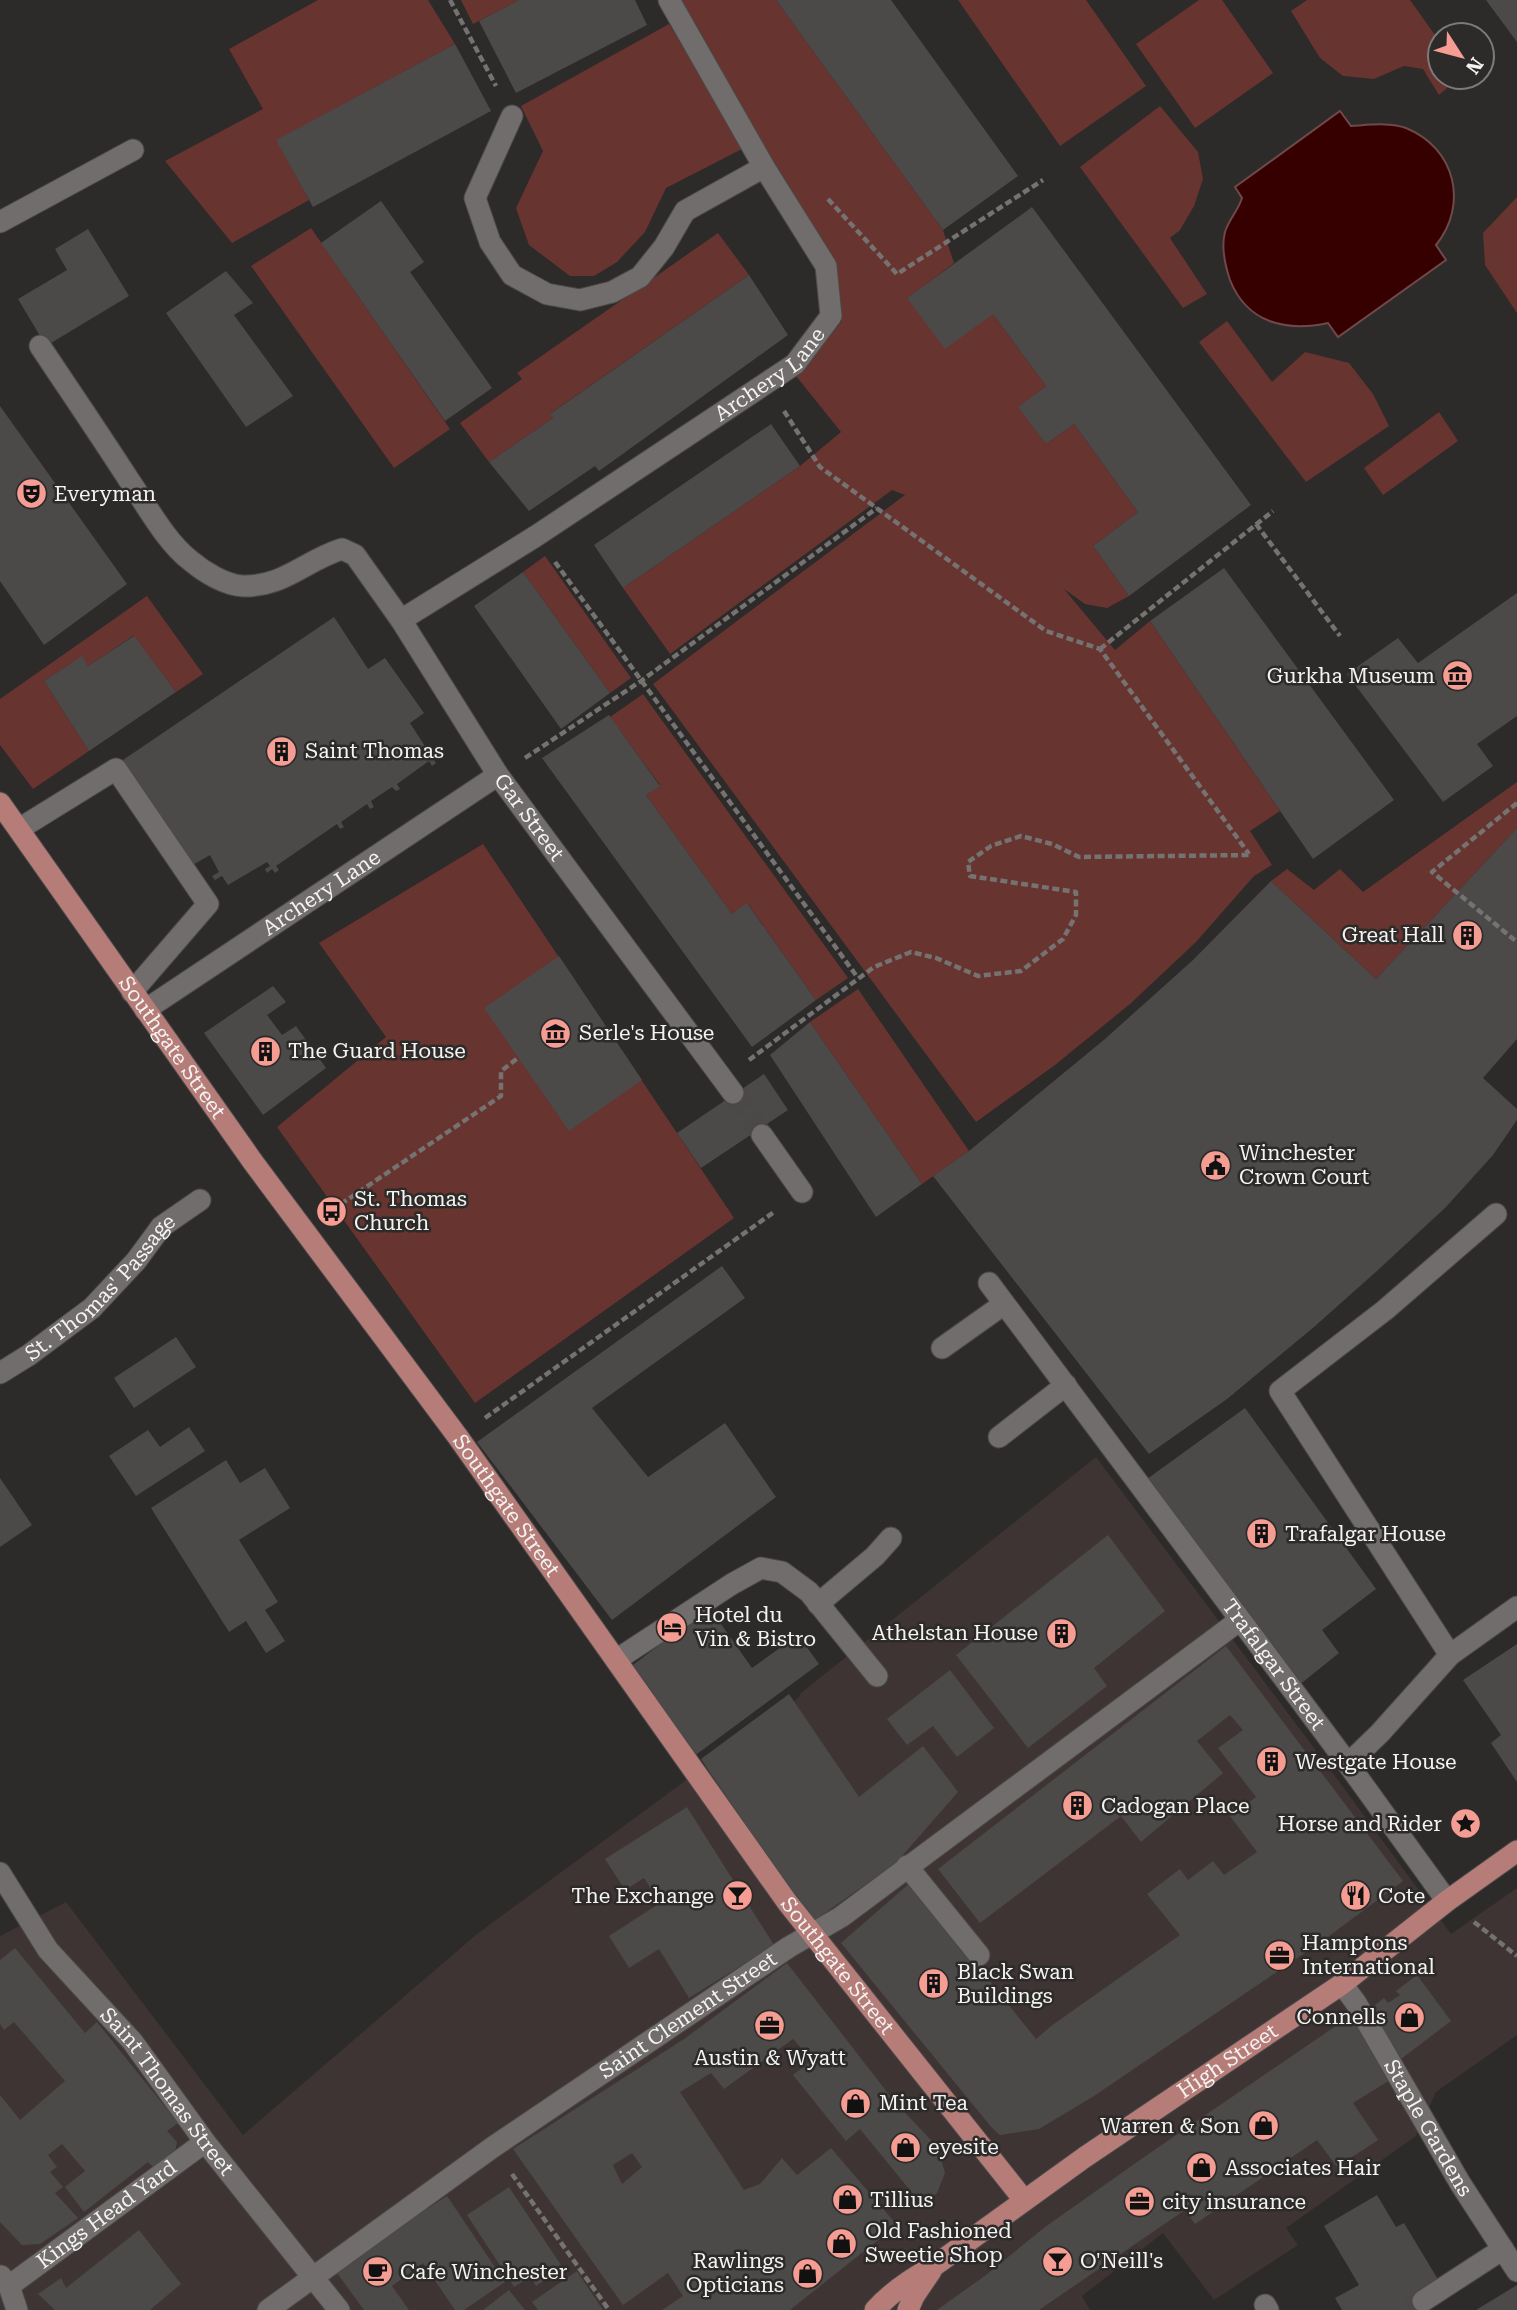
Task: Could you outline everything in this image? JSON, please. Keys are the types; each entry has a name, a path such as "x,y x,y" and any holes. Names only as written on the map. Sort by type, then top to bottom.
{"main road":[{"name":"Southgate Street","path":"0,803 145,1010 458,1437 787,1902 1024,2200"},
{"name":"High Street","path":"875,2310 903,2284 934,2266 1024,2200 1342,1984 1447,1901 1517,1851"},
{"name":"High Street","path":"908,2310 934,2266"}],"street":[{"name":"Archery Lane","path":"401,620 536,536 794,363 831,316 825,266 764,167 669,0"},
{"path":"512,116 475,198 490,242 512,275 547,295 580,300 612,292 640,277 664,247 685,211 764,167"},
{"path":"0,222 133,150"},
{"name":"Gar Street","path":"40,346 159,525 189,561 217,578 240,586 262,585 284,579 342,549 355,555 401,620 498,775 728,1086"},
{"path":"19,829 116,769 208,904 132,992"},
{"name":"Archery Lane","path":"145,1010 498,775"},
{"path":"762,1135 802,1192"},
{"name":"St. Thomas' Passage","path":"0,1373 92,1308 136,1261 160,1227 200,1200"},
{"path":"1450,1655 1280,1391 1385,1310 1496,1214"},
{"name":"Trafalgar Street","path":"989,1283 1447,1901"},
{"path":"943,1348 1004,1304"},
{"path":"999,1437 1066,1385"},
{"path":"818,1604 891,1538"},
{"path":"616,1660 761,1568 782,1572 809,1592 877,1676"},
{"path":"1348,1764 1380,1733 1450,1655 1517,1607"},
{"name":"Saint Clement Street","path":"268,2310 493,2147 812,1932 841,1917 1240,1620"},
{"path":"908,1866 979,1955"},
{"name":"Saint Thomas Street","path":"0,1873 48,1950 132,2041 205,2142 339,2310"},
{"name":"Staple Gardens","path":"1342,1984 1356,2003 1460,2183 1517,2271"},
{"name":"Kings Head Yard","path":"4,2280 205,2142"},
{"path":"1423,2301 1503,2249"},
{"path":"4,2280 17,2310"}],"path":[{"path":"450,0 512,116"},
{"path":"897,274 1043,180"},
{"path":"728,1086 874,967 911,952 936,958 978,976 1021,971 1063,939 1076,915 1076,892 970,876 968,862 991,846 1021,836 1052,844 1079,857 1250,855 1101,649 1046,631 820,467 765,383"},
{"path":"498,775 641,681 877,508"},
{"path":"1101,649 1273,511"},
{"path":"1256,524 1340,636"},
{"path":"536,536 858,978"},
{"path":"1517,803 1432,872 1517,942"},
{"path":"305,1231 501,1096 501,1071 518,1058"},
{"path":"458,1437 802,1192"},
{"path":"1487,1933 1517,1956"},
{"path":"493,2147 610,2310"}],"shaded area":[{"path":"318,0 428,0 455,44 277,140 309,200 232,243 165,161 263,109 229,49"},
{"path":"461,0 519,0 473,24"},
{"path":"678,0 776,0 943,230 954,263 908,298 993,314 1046,386 1019,407 1046,444 1074,424 1138,512 1093,546 1129,596 1107,608 1085,604 1064,589 1115,650 1150,621 1280,811 1250,831 1272,865 1254,876 1196,942 1130,1004 1055,1065 976,1122 653,684 905,495 892,490 670,654 623,588 800,466 841,432 796,376 842,321 837,269 770,164"},
{"path":"958,0 1086,0 1146,86 1060,146"},
{"path":"1199,0 1222,0 1273,73 1195,128 1136,44"},
{"path":"1307,0 1410,0 1426,22 1426,74 1423,69 1404,66 1374,79 1343,76 1320,58 1291,11"},
{"path":"669,24 744,148 666,188 645,232 617,262 594,276 570,276 529,245 516,208 543,151 521,106"},
{"path":"1160,106 1198,152 1203,179 1194,206 1180,230 1170,238 1207,294 1183,308 1080,167"},
{"path":"1340,111 1351,126 1393,125 1423,137 1446,163 1454,195 1446,229 1436,245 1446,260 1338,337 1328,323 1312,326 1283,325 1257,315 1237,295 1225,262 1223,244 1227,227 1242,198 1235,187"},
{"path":"1517,197 1517,313 1485,265 1483,233"},
{"path":"311,228 450,429 394,468 251,266"},
{"path":"718,233 749,275 551,413 553,418 489,462 460,423 522,379 517,373"},
{"path":"1227,321 1272,382 1305,352 1349,363 1373,394 1389,426 1306,482 1199,342"},
{"path":"1439,412 1458,441 1383,495 1364,468"},
{"path":"545,556 631,678 610,693 523,572"},
{"path":"147,596 203,674 176,692 133,636 88,666 81,657 44,681 89,751 33,789 0,745 0,699"},
{"path":"643,694 848,978 816,1000 748,904 732,914 646,795 660,785 610,717"},
{"path":"1517,782 1517,828 1376,979 1271,881 1287,869 1314,890 1340,869 1363,892"},
{"path":"483,844 734,1218 475,1403 277,1127 386,1037 319,943"},
{"path":"858,989 969,1151 922,1184 810,1022"},
{"path":"1096,1457 1451,1934 1517,1888 1517,2035 1436,2092 1416,2136 1286,2228 1298,2245 1214,2300 1163,2233 1082,2296 1090,2310 0,2310 0,1936 66,1902 243,2135 477,1934 799,1697"}],"building":[{"path":"519,0 635,0 647,25 516,93 479,21"},
{"path":"776,0 891,0 1018,176 943,230"},
{"path":"1486,0 1517,0 1517,42"},
{"path":"455,44 491,111 313,207 276,140"},
{"path":"381,201 424,262 410,272 492,388 445,421 321,243"},
{"path":"1032,207 1251,505 1129,596 1093,546 1138,512 1074,424 1046,444 1018,407 1046,386 993,314 945,349 907,298"},
{"path":"88,229 129,296 46,346 18,299 67,270 55,249"},
{"path":"226,271 253,303 234,315 293,396 246,427 166,313"},
{"path":"749,275 788,335 599,471 595,466 529,511 489,462 553,418 550,414"},
{"name":"Everyman","path":"0,406 127,584 44,645 0,581"},
{"path":"771,424 800,466 623,588 594,545"},
{"path":"1224,568 1394,800 1313,859 1150,621"},
{"path":"523,572 610,693 561,729 474,606"},
{"path":"1517,593 1517,716 1477,744 1493,766 1443,802 1347,674 1398,638 1418,663"},
{"name":"Saint Thomas","path":"334,617 368,669 385,658 424,713 410,723 430,754 437,749 440,754 433,758 436,763 432,766 429,761 397,784 400,789 396,791 392,787 371,801 374,807 370,809 367,804 341,822 344,827 340,829 337,824 276,866 279,870 275,873 272,869 267,873 265,869 270,866 267,862 228,885 222,876 215,880 212,876 219,872 210,855 191,866 120,762"},
{"path":"134,636 176,692 89,751 44,681 82,656 88,666"},
{"path":"609,715 660,786 646,795 732,914 747,903 816,1000 752,1047 542,758"},
{"name":"Winchester Crown Court","path":"1517,828 1517,1039 1483,1078 1517,1109 1517,1120 1493,1155 1446,1207 1378,1270 1227,1399 1149,1454 933,1176 969,1151 1105,1039 1193,960 1271,881 1376,979"},
{"name":"Serle's House","path":"559,956 642,1080 569,1131 484,1008"},
{"name":"The Guard House","path":"273,986 286,1002 267,1015 282,1035 296,1026 326,1068 263,1115 204,1033"},
{"path":"810,1022 922,1184 876,1217 770,1055"},
{"path":"764,1074 788,1110 701,1168 677,1133"},
{"path":"722,1266 745,1298 592,1408 648,1477 725,1423 776,1497 612,1620 477,1442"},
{"path":"176,1337 196,1367 134,1408 114,1378"},
{"name":"Trafalgar House","path":"1245,1408 1376,1589 1322,1630 1339,1653 1298,1686 1147,1479"},
{"path":"189,1427 205,1451 136,1496 109,1456 148,1430 160,1447"},
{"path":"226,1460 240,1483 265,1468 290,1508 239,1540 278,1602 265,1610 285,1641 266,1653 246,1621 229,1632 151,1508"},
{"path":"0,1478 32,1525 0,1547"},
{"name":"Athelstan House","path":"1108,1535 1165,1611 1094,1668 1107,1686 1028,1748 956,1655"},
{"path":"709,1607 752,1668 798,1635 819,1664 693,1757 629,1668"},
{"path":"1517,1644 1517,1782 1491,1743 1501,1735 1463,1680"},
{"path":"1226,1646 1403,1881 1321,1942 1094,2096 1039,2129 1000,2135 841,1943 911,1882 1036,2039 1180,1935 1147,1894 1180,1869 1188,1880 1213,1861 1224,1875 1257,1852 1230,1816 1256,1797 1218,1748 1243,1730 1230,1715 1197,1741 1223,1773 1141,1842 1121,1816 980,1923 938,1869"},
{"path":"950,1670 994,1728 957,1757 933,1726 907,1745 887,1719"},
{"path":"789,1694 859,1797 923,1746 958,1792 896,1863 812,1922 701,1759"},
{"path":"687,1807 774,1945 689,1998 659,1949 629,1968 609,1936 660,1903 644,1878 625,1890 605,1859"},
{"path":"15,1948 85,2033 97,2022 178,2123 167,2131 177,2142 175,2152 155,2169 148,2162 84,2212 65,2187 85,2171 62,2144 48,2155 57,2167 50,2172 63,2187 55,2193 78,2218 40,2244 22,2245 0,2222 0,2095 20,2120 65,2081 14,2022 4,2030 0,2024 0,1960"},
{"path":"787,1963 894,2101 930,2139 940,2156 945,2173 937,2193 922,2205 860,2129 846,2141 793,2075 812,2060 793,2039 724,2089 711,2073 680,2092 744,2190 760,2184 782,2158 797,2175 831,2148 897,2225 790,2310 662,2310 683,2296 668,2273 623,2305 513,2149 684,2039","holes":["632,2153 642,2167 622,2184 613,2165"]},
{"name":"Connells","path":"1417,1975 1451,2021 1401,2059 1366,2012 1384,1998 1388,2003 1400,1995 1396,1991"},
{"path":"1346,2019 1357,2021 1395,2077 1353,2103 1378,2140 1337,2167 1317,2140 1195,2224 1185,2210 1039,2310 937,2310 986,2275 1045,2227"},
{"path":"509,2187 563,2268 536,2286 530,2277 514,2287 467,2215"},
{"path":"1377,2195 1396,2227 1404,2223 1442,2286 1421,2298 1428,2310 1342,2310 1335,2298 1359,2285 1324,2226"},
{"path":"447,2196 505,2282 464,2310 455,2310 423,2263 392,2286 409,2310 364,2310 337,2273 399,2227"},
{"path":"139,2230 181,2284 150,2310 55,2310 38,2294 61,2278 66,2288"},
{"path":"577,2271 603,2310 538,2310 532,2302"},
{"path":"1517,2285 1517,2310 1476,2310"},
{"path":"509,2290 525,2310 483,2310"}],"tunnel":[{"path":"733,1093 762,1135"},
{"path":"1410,2310 1423,2301"}],"place":[{"name":"Everyman","path":"31,494"},
{"name":"Gurkha Museum","path":"1458,676"},
{"name":"Saint Thomas","path":"282,751"},
{"name":"Great Hall","path":"1467,935"},
{"name":"Serle's House","path":"556,1033"},
{"name":"The Guard House","path":"265,1051"},
{"name":"Winchester Crown Court","path":"1216,1165"},
{"name":"St. Thomas Church","path":"331,1211"},
{"name":"Trafalgar House","path":"1262,1534"},
{"name":"Hotel du Vin & Bistro","path":"672,1627"},
{"name":"Athelstan House","path":"1061,1633"},
{"name":"Westgate House","path":"1272,1762"},
{"name":"Cadogan Place","path":"1078,1806"},
{"name":"Horse and Rider","path":"1465,1824"},
{"name":"The Exchange","path":"737,1896"},
{"name":"Cote","path":"1355,1896"},
{"name":"Hamptons International","path":"1279,1955"},
{"name":"Black Swan Buildings","path":"934,1984"},
{"name":"Connells","path":"1409,2017"},
{"name":"Austin & Wyatt","path":"770,2026"},
{"name":"Mint Tea","path":"856,2103"},
{"name":"Warren & Son","path":"1263,2126"},
{"name":"eyesite","path":"905,2147"},
{"name":"Associates Hair","path":"1202,2168"},
{"name":"Tillius","path":"847,2200"},
{"name":"city insurance","path":"1139,2202"},
{"name":"Old Fashioned Sweetie Shop","path":"842,2243"},
{"name":"O'Neill's","path":"1057,2261"},
{"name":"Cafe Winchester","path":"377,2272"},
{"name":"Rawlings Opticians","path":"807,2273"}]}
